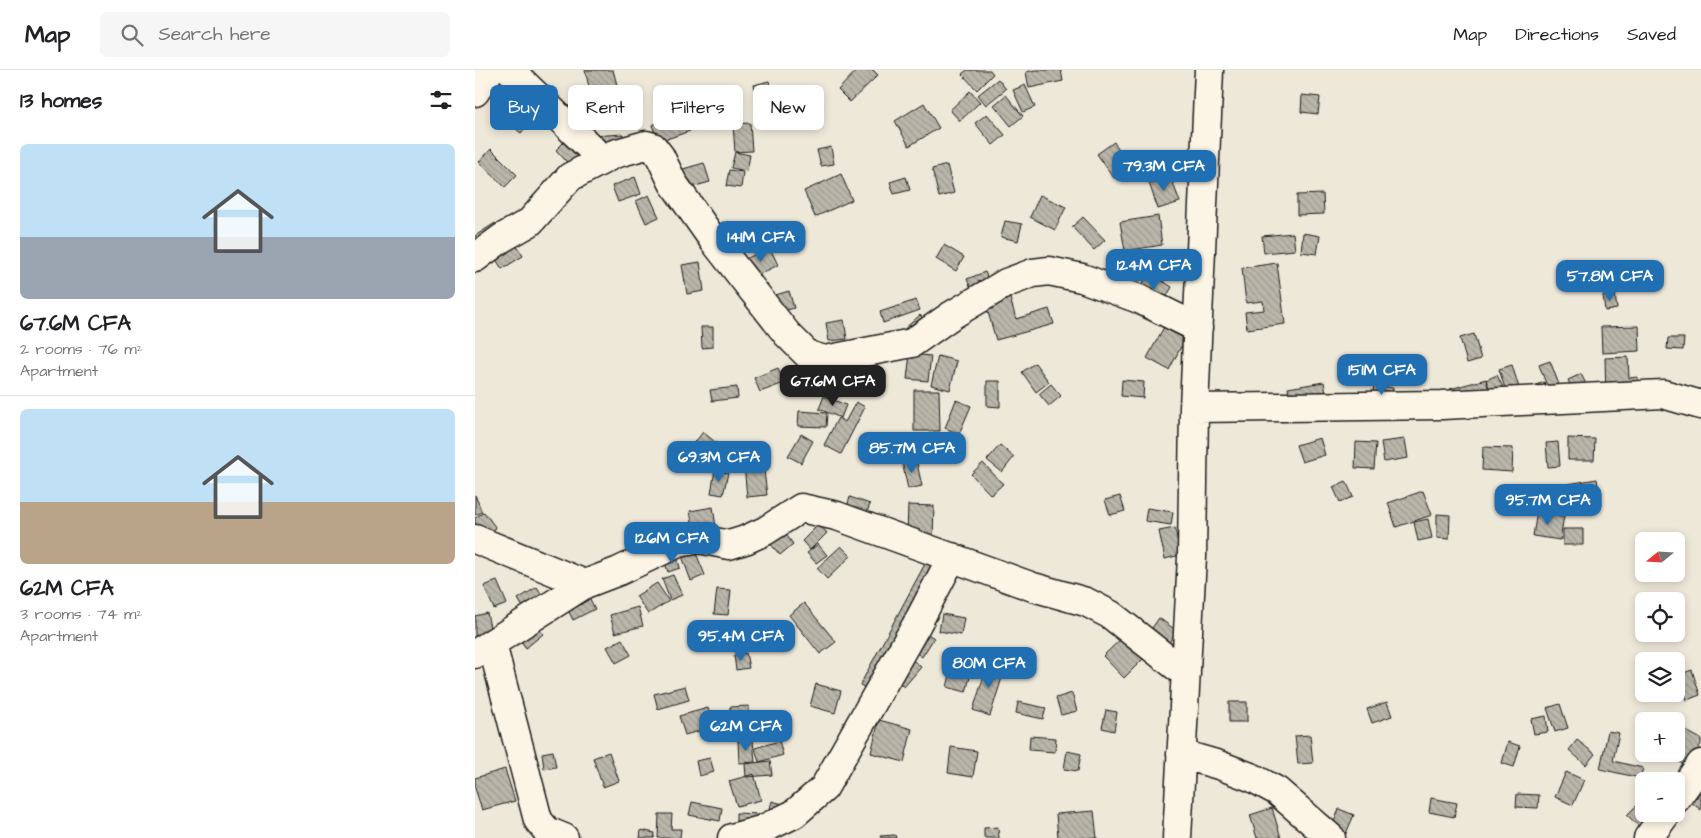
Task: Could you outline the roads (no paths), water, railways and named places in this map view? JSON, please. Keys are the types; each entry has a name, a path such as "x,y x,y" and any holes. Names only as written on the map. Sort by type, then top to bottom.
{"street":[{"path":"475,92 491,70"},
{"path":"510,70 602,159"},
{"path":"1177,838 1193,557 1194,408 1209,70"},
{"path":"475,258 502,238 530,222 570,177 602,159 646,145 653,147 660,156 673,183 714,241 787,334 808,355 825,360 912,344 952,315 1006,283 1033,273 1049,271 1083,278 1131,296 1198,328"},
{"path":"1194,408 1442,405 1663,394 1701,405"},
{"path":"564,838 547,831 538,820 483,649 585,584 619,571 678,543 700,539 729,545 745,540 765,531 801,508 837,516 1033,587 1086,602 1111,615 1186,674"},
{"path":"475,539 585,584"},
{"path":"732,838 761,830 794,814 824,788 917,624 952,557"},
{"path":"1181,754 1244,775 1277,791 1331,838"},
{"path":"1685,786 1701,764"},
{"path":"1648,838 1660,822"}]}
